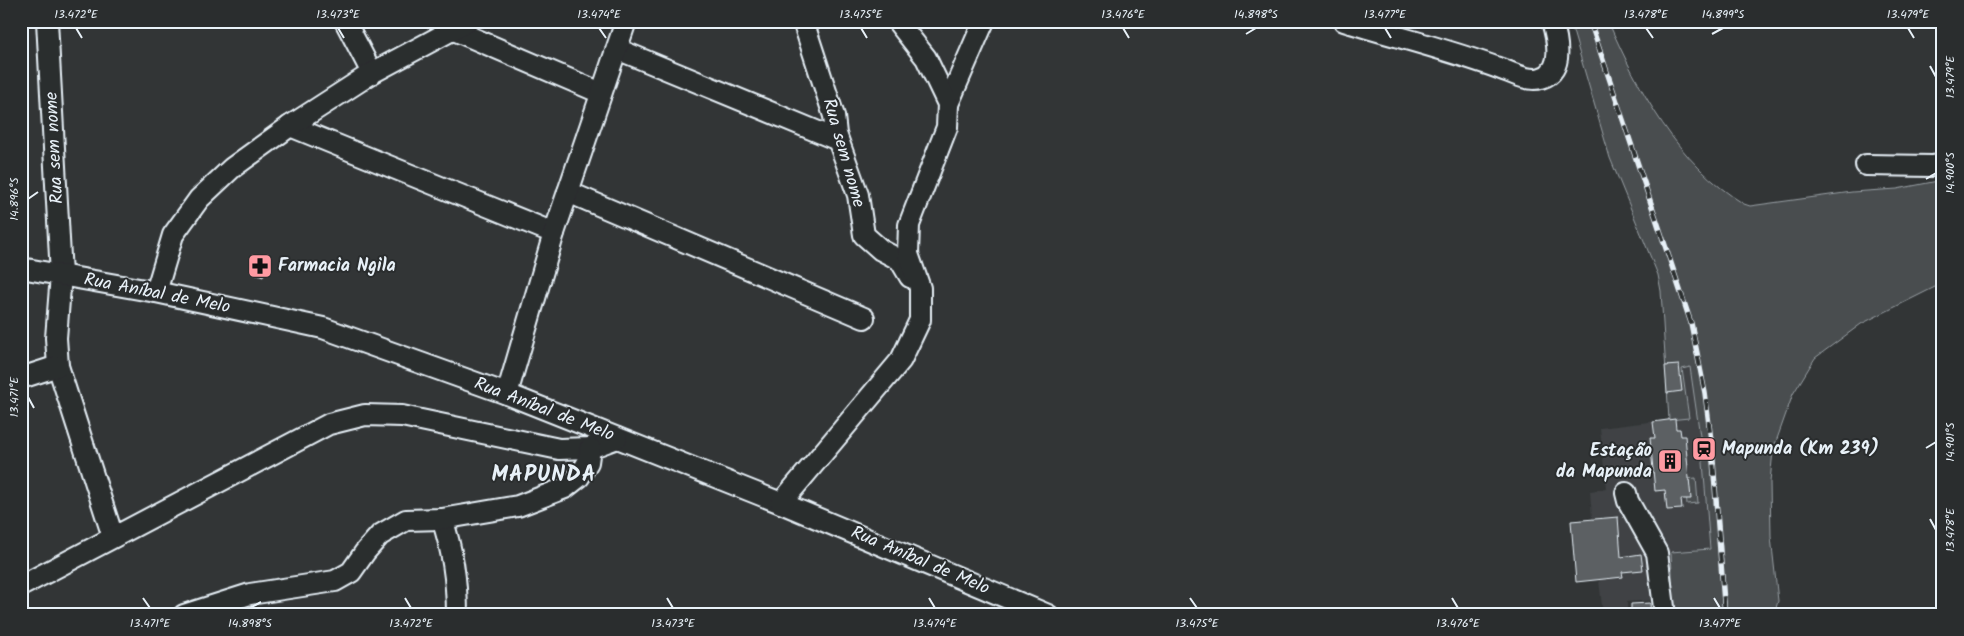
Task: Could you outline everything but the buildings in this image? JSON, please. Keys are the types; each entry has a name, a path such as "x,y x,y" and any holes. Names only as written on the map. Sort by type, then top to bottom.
{"street":[{"path":"345,21 372,73"},
{"path":"506,394 554,233 626,21"},
{"name":"Rua sem nome","path":"803,21 834,116 836,134 858,195 864,235 881,250 900,260 920,294"},
{"path":"898,21 926,58 948,104"},
{"path":"781,503 901,360 920,320 920,294 908,254 910,225 947,127 948,104 984,21"},
{"path":"1344,21 1464,56 1528,79 1542,78 1553,71 1557,57 1558,39 1552,21"},
{"name":"Rua sem nome","path":"53,23 61,275 56,338 58,366 113,537"},
{"path":"156,292 173,235 199,199 232,168 290,126 372,73 462,26 601,93"},
{"path":"617,50 833,138"},
{"path":"290,126 554,233"},
{"path":"1866,165 1932,166 1943,164"},
{"path":"568,192 864,318"},
{"name":"Rua Aníbal de Melo","path":"21,268 156,292 323,328 506,394 781,503 1048,615"},
{"path":"21,378 58,366"},
{"path":"21,586 329,424 366,414 402,416 559,449 590,448 617,438"},
{"path":"185,615 250,594 335,581 351,572 365,552 380,536 406,520 442,520 518,506 565,488 579,477 588,462 590,448"},
{"path":"1626,493 1628,501 1657,553 1665,615"},
{"path":"442,520 451,545 457,583 457,615"}],"shaded area":[{"path":"1570,21 1608,21 1633,73 1662,123 1699,168 1720,187 1744,204 1750,206 1852,192 1897,189 1943,180 1943,283 1861,324 1815,358 1793,394 1773,450 1770,482 1771,537 1778,601 1774,615 1674,615 1671,552 1710,549 1702,450 1690,367 1682,369 1689,418 1669,420 1661,291 1658,275 1610,158"},
{"path":"1690,367 1702,450 1710,550 1671,552 1674,599 1627,602 1627,615 1603,615 1599,580 1576,582 1571,521 1592,519 1590,491 1606,489 1600,428 1689,417 1682,368"},
{"path":"1696,478 1698,503 1687,504 1685,479"}],"railway":[{"path":"1590,21 1691,323 1705,393 1712,448 1725,615"}],"place":[{"name":"Farmacia Ngila","path":"260,266"},
{"name":"Mapunda (Km 239)","path":"1704,449"},
{"name":"Estação da Mapunda","path":"1670,461"}],"district":[{"name":"MAPUNDA","path":"544,475"}]}
